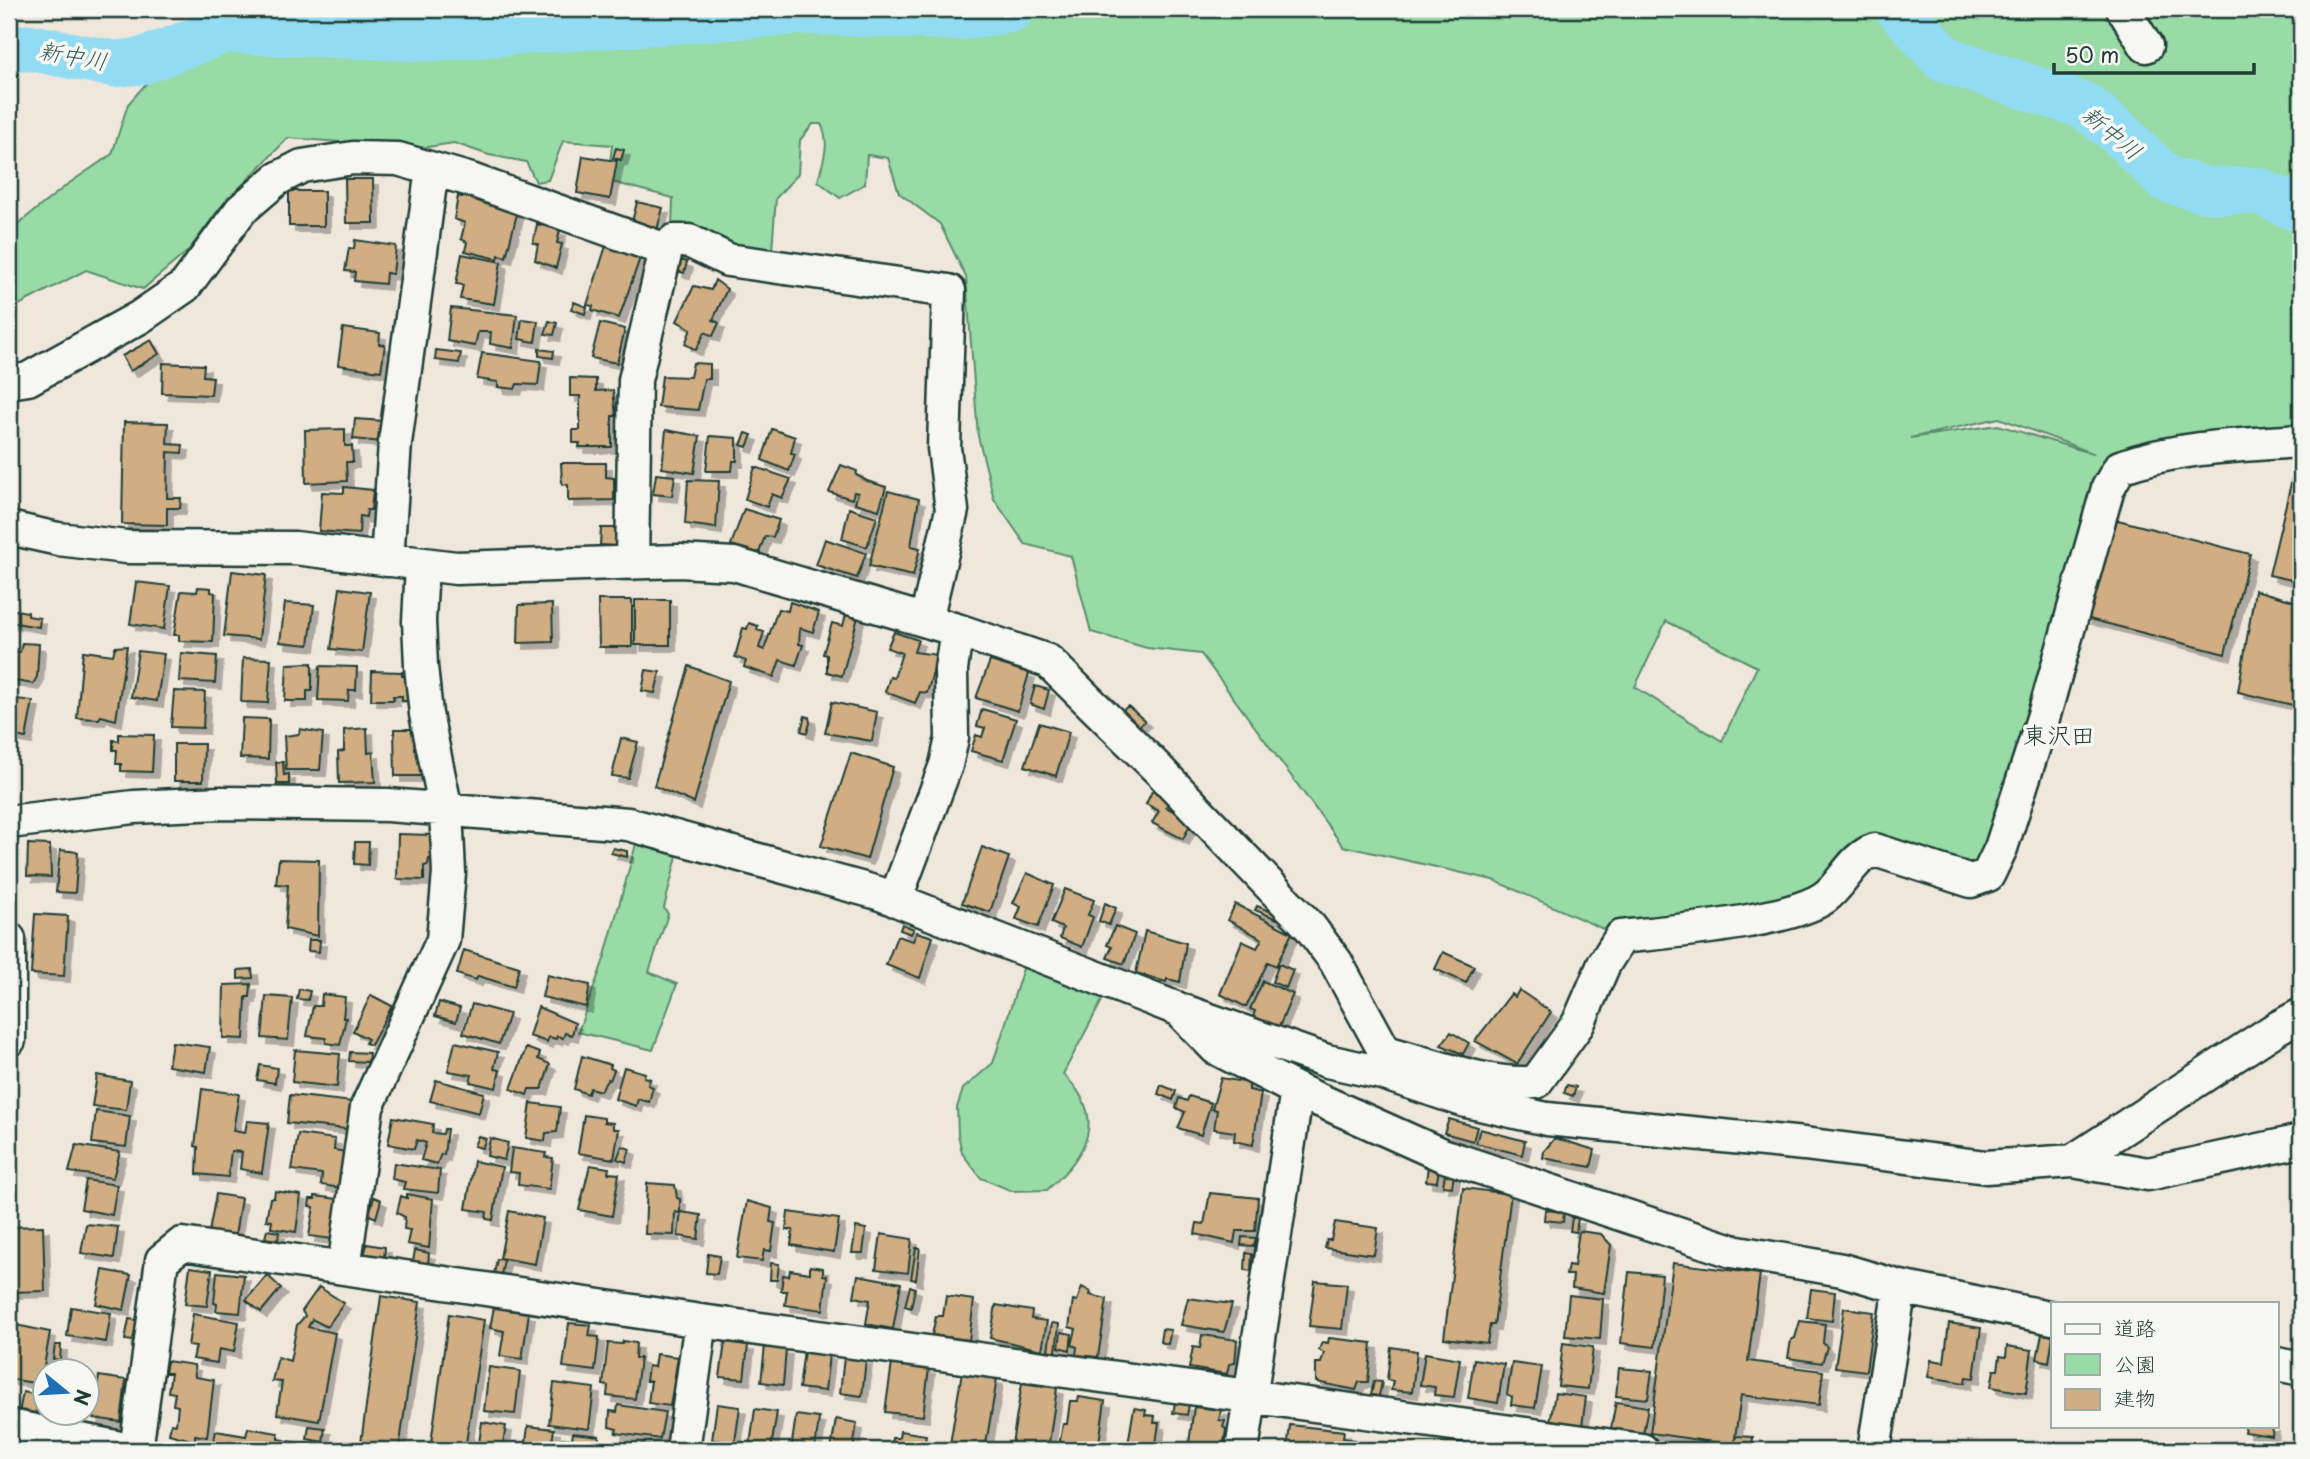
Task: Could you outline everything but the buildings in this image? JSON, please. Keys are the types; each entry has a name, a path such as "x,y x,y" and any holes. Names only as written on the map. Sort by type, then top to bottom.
{"street":[{"path":"2123,9 2146,46"},
{"path":"9,382 28,379 140,317 185,286 242,211 277,179 302,166 353,158 398,159 471,180 666,250"},
{"path":"387,560 396,443 432,169"},
{"path":"632,563 635,380 666,250 674,241 689,241 728,260 949,291 944,448 952,510 926,620"},
{"path":"9,822 134,807 221,803 388,806 628,824 895,900 1178,1009 1327,1061 1383,1063 1523,1084 1536,1082 1578,1024 1608,955 1621,937 1710,927 1802,908 1825,897 1861,858 1874,850 1971,881 1988,875 2001,848 2044,715 2108,488 2120,467 2149,457 2235,445 2301,441"},
{"path":"9,528 58,539 125,547 269,547 456,568 632,563 734,564 926,620 1048,661 1160,770 1310,927 1336,962 1383,1063 1466,1101 1547,1119 1804,1144 1986,1167 2073,1161 2148,1174 2301,1141"},
{"path":"344,1268 367,1107 443,940 449,873 446,810 426,714 421,666 419,621 422,566"},
{"path":"895,900 946,765 951,738 950,669 957,630"},
{"path":"9,939 9,1040"},
{"path":"1178,1009 1216,1048 1297,1090 1442,1155 1732,1251 1842,1270 1900,1287 2051,1318"},
{"path":"2073,1161 2301,1015"},
{"path":"1242,1450 1297,1090"},
{"path":"136,1450 162,1260 182,1244 701,1321 1643,1450"},
{"path":"1874,1450 1900,1287"},
{"path":"683,1450 701,1321"},
{"path":"2278,1364 2301,1369"},
{"path":"9,1430 115,1450"}],"green space":[{"path":"640,9 2301,9 2301,432 2113,460 1988,875 1875,859 1825,897 1621,937 1493,880 1343,846 1201,654 1147,648 1091,632 1071,556 1025,544 994,499 978,436 966,277 940,224 899,193 888,158 867,155 865,184 840,198 818,181 826,145 821,124 813,124 800,140 798,174 776,198 772,250 756,268 672,227 673,198 608,181 612,145 563,141 548,180 536,182 526,162 489,155 454,143 421,148 288,138 220,208 188,251 143,289 86,270 9,310 9,231 68,184 112,154 128,104 175,51 217,24 296,15 592,15","holes":["1999,418 2093,453 2094,454 1998,425 1910,438","1666,621 1757,667 1722,741 1635,687"]},
{"path":"636,844 677,856 664,908 668,914 649,972 677,984 653,1050 578,1032 604,959"},
{"path":"1025,962 1105,995 1063,1074 1077,1090 1089,1120 1082,1149 1073,1163 1047,1190 1012,1191 981,1178 962,1153 957,1108 963,1089 993,1063"}],"waterway":[{"name":"新中川","path":"9,48 33,48 114,64 142,61 225,30 425,38 803,11 958,17 1011,9"},
{"name":"新中川","path":"1899,9 1944,59 2085,106 2118,132 2166,179 2207,190 2259,191 2301,210"}],"district":[{"name":"東沢田","path":"2059,736"}]}
